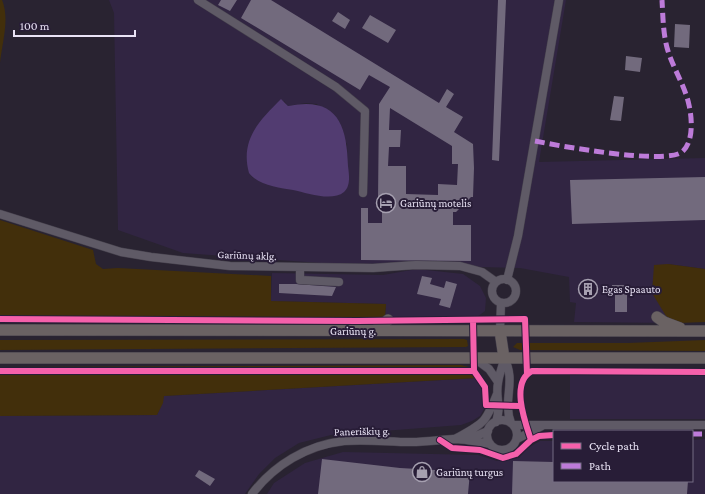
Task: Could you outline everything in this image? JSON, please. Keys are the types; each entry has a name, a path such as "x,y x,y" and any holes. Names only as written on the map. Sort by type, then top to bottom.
{"highway":[{"path":"657,317 664,322 690,331"},
{"path":"374,330 388,320"},
{"name":"Gariūnų g.","path":"0,330 705,331"},
{"path":"500,331 504,358"},
{"path":"0,358 705,358"}],"street":[{"path":"198,0 336,87 365,111 364,192"},
{"path":"507,280 518,236 559,0"},
{"name":"Gariūnų aklg.","path":"0,214 121,252 152,258 230,266 373,268 416,265 460,266 482,272 496,282"},
{"path":"300,267 300,280 339,282"},
{"path":"507,280 516,287 516,295 508,302 502,302 496,299 492,293 496,282 507,280"},
{"path":"500,331 502,302"},
{"path":"474,358 489,369 498,382"},
{"path":"455,439 480,425 486,419 497,393 504,358"},
{"path":"504,358 510,371 511,380 508,411 517,430 517,439 543,426"},
{"path":"455,439 476,436 488,431 496,422 500,406 497,393"},
{"path":"496,422 501,420 513,424 543,426 705,426"},
{"path":"488,431 490,444"},
{"name":"Paneriškių g.","path":"252,494 265,477 281,465 310,449 328,443 346,441 412,442 455,439 490,444 496,449 505,450 513,446 517,439"}],"shaded area":[{"path":"0,0 2,0 4,7 5,31 0,63"},
{"path":"109,0 566,0 539,162 705,158 705,269 668,264 653,281 652,293 678,323 574,322 576,303 570,302 569,277 520,268 321,263 183,253 118,230 114,13","holes":["284,101 288,106 306,103 317,104 347,144 348,185 326,196 263,183 252,177 248,167"]},
{"path":"281,99 288,106 304,104 317,105 328,109 336,116 345,137 347,151 349,180 348,187 344,192 339,195 326,197 312,195 263,183 249,173 247,151 249,141 253,132 265,115"},
{"path":"0,220 93,250 96,264 103,269 118,268 271,276 271,301 386,304 385,317 378,321 372,322 0,322"},
{"path":"668,264 705,269 705,322 678,323 666,316 652,293 654,265"},
{"path":"417,269 463,274 480,286 486,298 485,311 477,317 385,317 386,304 271,301 272,273 383,275"},
{"path":"0,340 467,340 468,346 466,347 0,350"},
{"path":"705,340 705,351 520,350 513,347 517,343 628,343"},
{"path":"461,365 477,369 477,378 164,396 163,403 157,415 0,416 0,367"},
{"path":"570,374 705,374 705,419 570,419"},
{"path":"477,378 483,389 484,409 480,416 472,421 461,425 331,435 299,443 275,458 259,474 245,494 0,494 0,416 157,415 164,396"},
{"name":"Gariūnų turgus","path":"705,439 705,494 267,494 274,483 305,463 343,452 478,455 497,461 519,458 528,448 540,441 553,441 553,482 693,482 693,440"}],"building":[{"path":"221,0 237,0 230,11 218,5"},
{"path":"251,0 271,0 439,103 447,89 454,94 446,107 463,117 454,132 473,144 474,168 473,197 471,197 456,212 453,212 453,225 471,225 471,261 361,260 361,208 368,208 368,223 382,223 382,200 378,200 379,104 390,87 369,75 360,90 241,18","holes":["390,108 452,146 452,164 458,164 457,185 438,184 438,195 406,194 406,166 388,166 389,147 400,147 401,130 389,130"]},
{"path":"498,0 506,0 499,161 492,160"},
{"path":"338,12 350,20 345,29 332,21"},
{"path":"370,15 396,30 388,43 362,28"},
{"path":"675,24 690,25 689,48 674,47"},
{"path":"626,56 642,58 640,72 625,70"},
{"path":"614,96 624,97 621,121 610,120"},
{"path":"705,177 705,220 572,224 570,180"},
{"path":"422,276 432,278 430,284 444,288 446,281 457,284 450,308 439,305 441,299 417,294"},
{"path":"279,284 336,287 332,296 279,293"},
{"name":"Egas Spaauto","path":"581,285 596,285 596,293 581,293"},
{"path":"612,285 627,285 627,312 615,312 615,292 612,292"},
{"path":"322,459 400,468 470,472 468,494 318,494"},
{"path":"513,461 553,462 553,482 688,482 687,494 512,494"},
{"path":"199,470 215,479 210,486 195,476"}],"marked path":[{"path":"535,141 566,147 634,156 672,155 682,152 686,148 689,142 691,130 691,116 685,91 670,58 666,45 662,0"},
{"path":"693,434 705,434"}],"cycle path":[{"path":"0,319 358,321 525,319 527,374"},
{"path":"473,320 474,371 485,387 486,405 521,406"},
{"path":"0,371 474,371"},
{"path":"531,440 523,413 520,393 525,376 532,371 705,372"},
{"path":"440,440 452,448 480,450 503,458 516,454 531,440 539,436 553,435"}],"place":[{"name":"Gariūnų motelis","path":"386,203"},
{"name":"Egas Spaauto","path":"588,289"},
{"name":"Gariūnų turgus","path":"422,472"}]}
